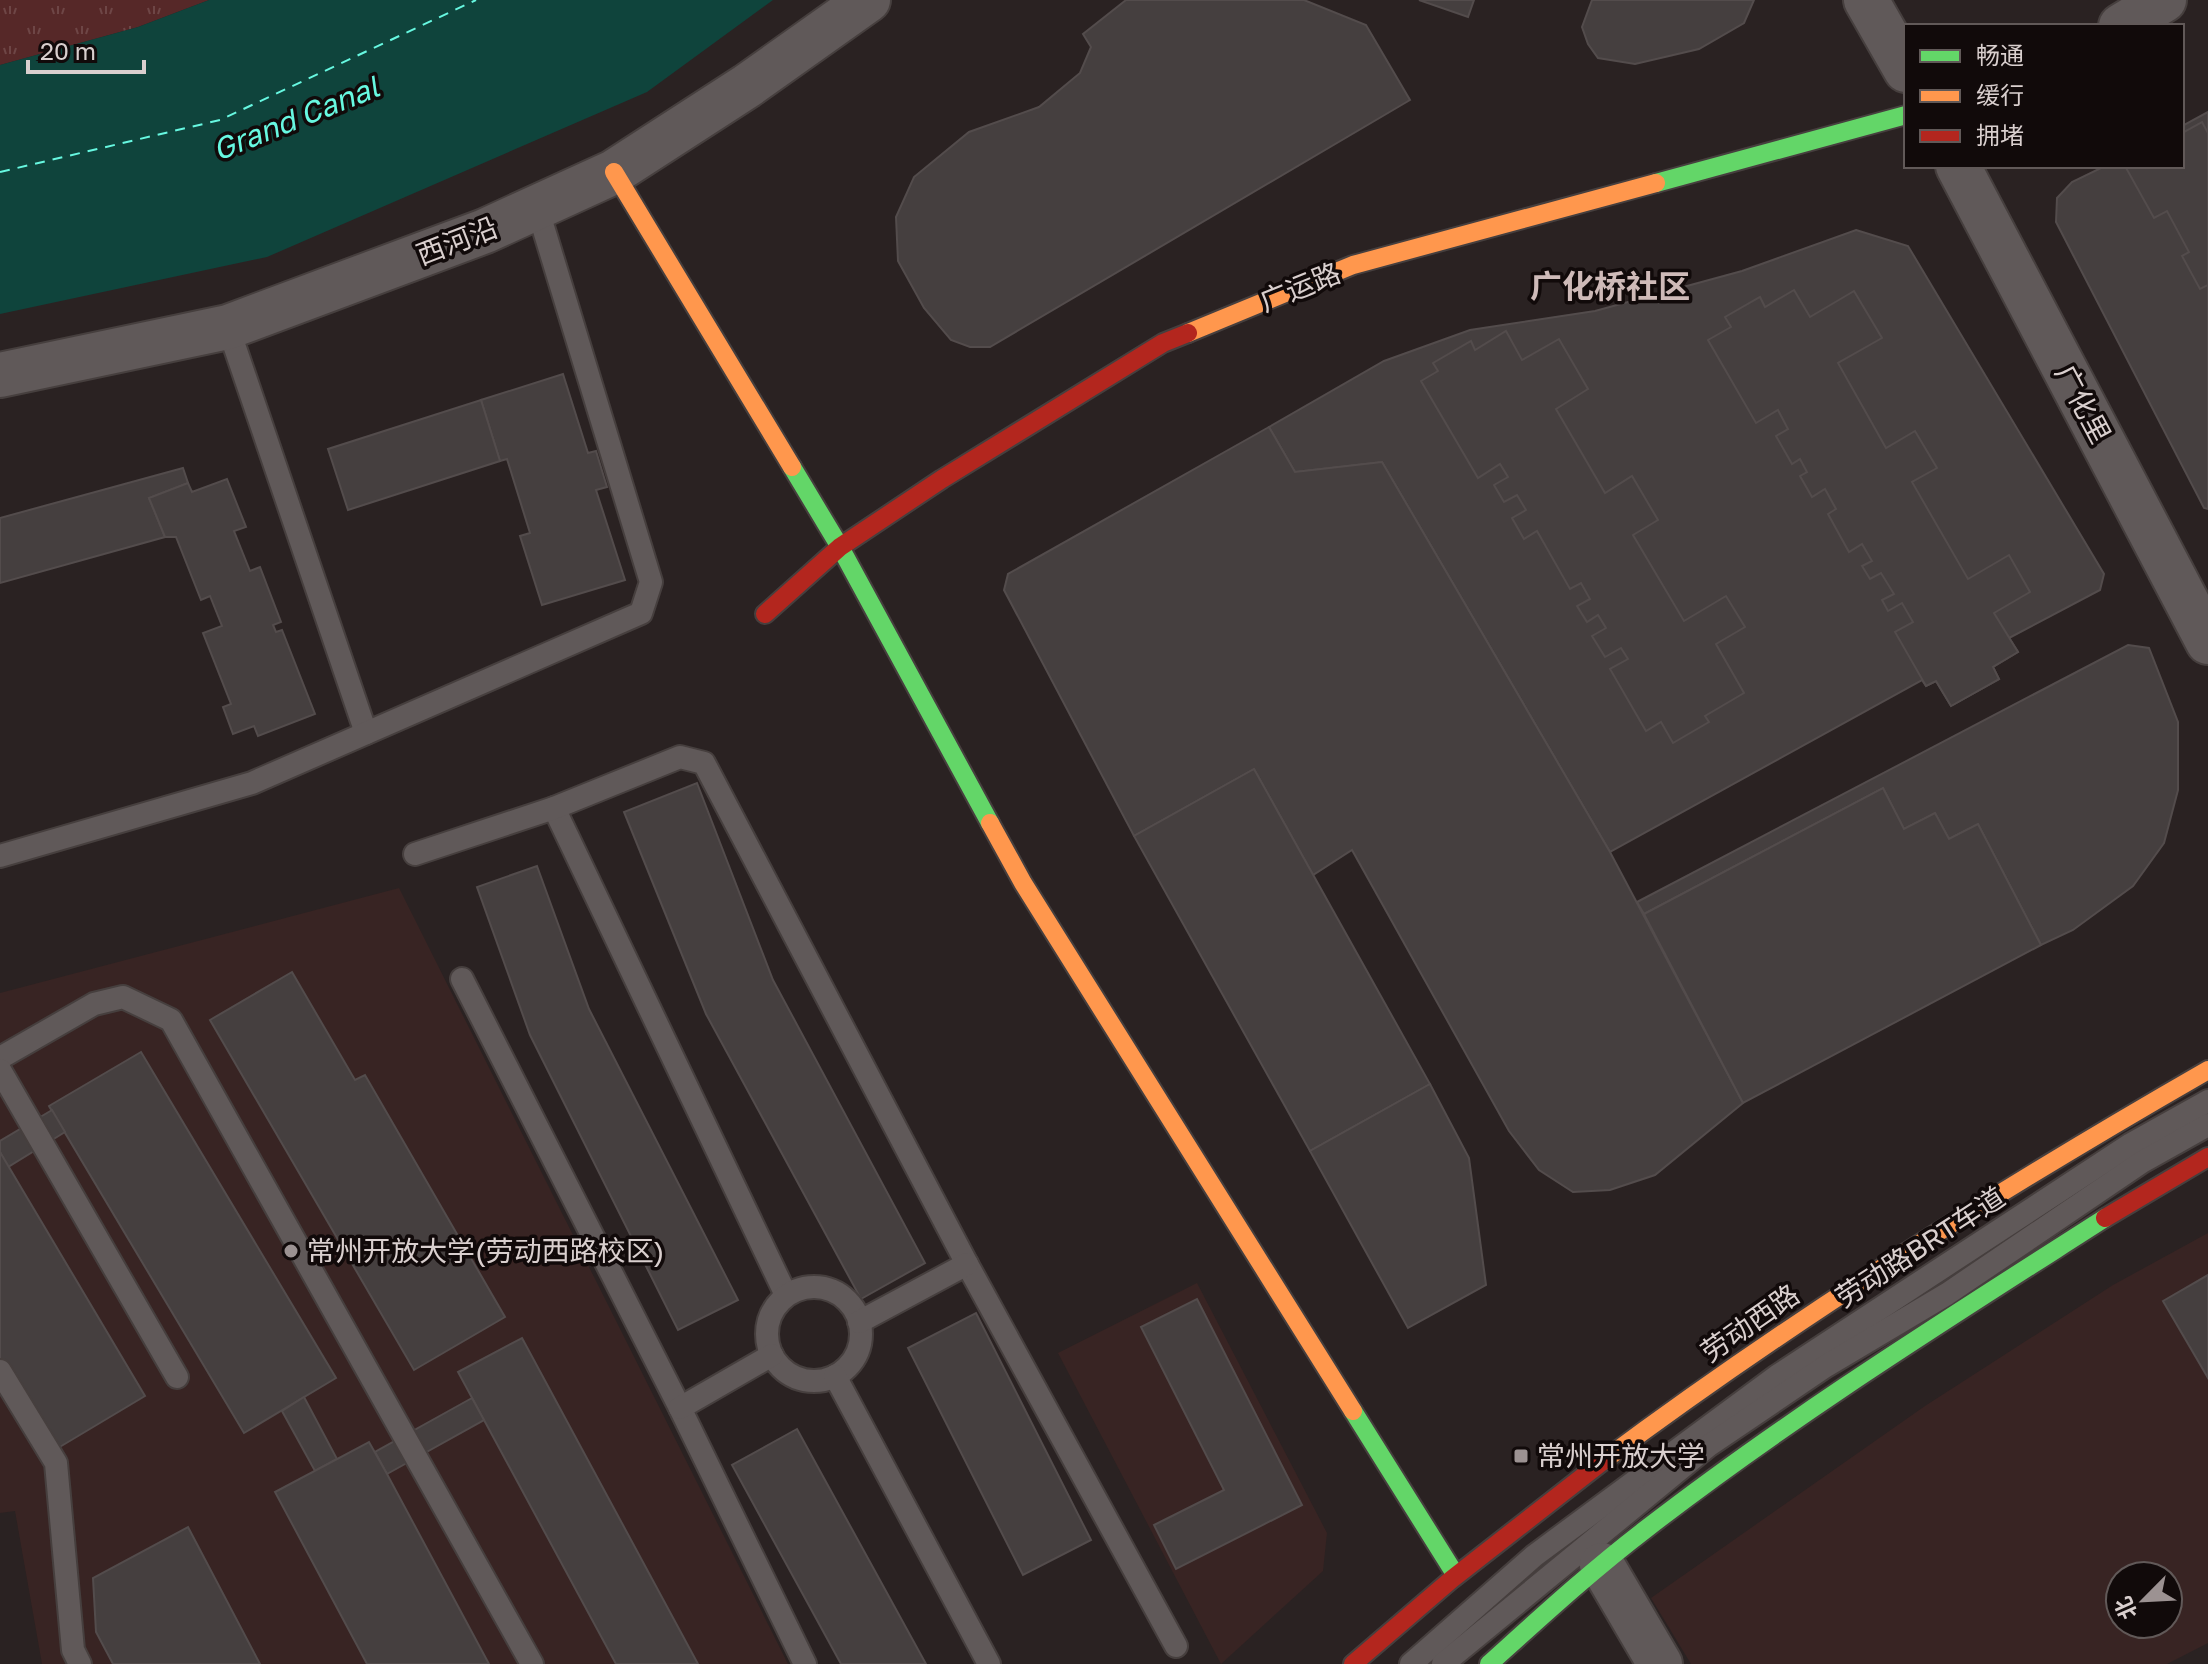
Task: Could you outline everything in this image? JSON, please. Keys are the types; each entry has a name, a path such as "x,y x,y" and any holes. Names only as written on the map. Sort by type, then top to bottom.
{"street":[{"name":"西河沿","path":"0,375 228,327 485,231 614,172 747,86 868,0"},
{"path":"1866,0 1904,66"},
{"path":"2124,24 2164,0"},
{"name":"广运路","path":"765,614 840,547 942,479 1163,343 1353,265 1904,116"},
{"name":"广化里","path":"1959,168 2208,642"},
{"path":"614,172 840,547 1023,883 1455,1574"},
{"name":"劳动西路","path":"1353,1664 1455,1574 1571,1484 1791,1326 2119,1120 2208,1070"},
{"path":"1489,1664 1550,1605 1674,1507 1801,1416 2155,1185 2208,1157"},
{"path":"1602,1565 1660,1664"}],"lane":[{"path":"0,856 252,783 641,613 651,582 537,207"},
{"path":"228,327 366,733"},
{"path":"415,854 554,808 680,757 704,763 967,1264 1176,1646"},
{"path":"554,808 786,1295"},
{"path":"462,979 680,1408 805,1664"},
{"path":"0,1058 94,1004 123,997 171,1020 532,1664"},
{"path":"0,1070 177,1377"},
{"name":"劳动路BRT车道","path":"1411,1664 1534,1556 1777,1376 2131,1144 2208,1101"},
{"path":"1443,1664 1708,1446 1826,1366 1947,1294 2142,1162 2208,1125"},
{"path":"859,1322 967,1264"},
{"path":"799,1289 830,1289 853,1308 859,1322 861,1339 857,1354 835,1376 820,1381 804,1380 789,1374 772,1355 766,1335 769,1320 786,1295 799,1289"},
{"path":"680,1408 772,1355"},
{"path":"0,1371 56,1463 73,1650 80,1664"},
{"path":"835,1376 989,1664"}],"shaded area":[{"name":"常州开放大学(劳动西路校区)","path":"399,888 788,1664 42,1664 15,1511 0,1513 0,993"},
{"path":"2208,1233 2208,1643 2167,1664 1691,1664 1651,1598 1925,1406 2113,1285"},
{"path":"1197,1283 1327,1533 1323,1571 1221,1664 1058,1353"}],"green space":[{"path":"0,0 209,0 138,27 0,65"}],"water":[{"name":"Grand Canal","path":"209,0 773,0 647,92 267,257 0,314 0,65 138,27"}],"building":[{"path":"1126,0 1304,0 1366,25 1410,100 990,347 970,347 951,340 924,308 898,261 896,217 914,177 969,132 1039,107 1080,73 1091,47 1083,34"},
{"path":"1419,0 1474,0 1468,17"},
{"path":"1592,0 1754,0 1744,23 1699,49 1635,64 1598,58 1588,44 1582,27"},
{"path":"2208,112 2208,509 2204,508 2056,222 2057,198 2072,182 2101,168 2184,168 2184,125"},
{"path":"2202,122 2208,133 2208,285 2200,289 2182,256 2189,252 2167,211 2154,218 2126,168 2184,168 2184,132"},
{"path":"1856,230 1908,246 2104,574 2100,590 2009,638 2018,652 1993,667 1999,679 1951,706 1936,681 1926,686 1922,680 1610,852 1382,462 1295,472 1269,427 1384,361 1470,330 1595,311 1742,271"},
{"path":"1794,290 1810,317 1854,291 1882,338 1838,363 1886,448 1915,431 1937,468 1912,482 1968,579 2009,555 2030,592 1994,613 2018,652 1993,667 1999,679 1951,706 1936,681 1926,686 1895,632 1913,622 1902,603 1888,611 1882,600 1894,594 1881,573 1870,579 1862,566 1872,561 1862,544 1849,552 1828,514 1836,509 1825,489 1812,497 1800,476 1807,472 1800,459 1792,464 1776,436 1788,429 1778,410 1756,423 1708,340 1731,327 1725,317 1760,297 1765,307"},
{"path":"1506,331 1522,360 1559,339 1588,389 1556,409 1605,493 1632,476 1658,520 1633,535 1684,621 1726,596 1745,627 1716,644 1744,693 1705,716 1709,722 1673,743 1661,722 1646,731 1610,669 1628,659 1621,648 1605,657 1592,636 1606,628 1598,615 1587,622 1577,606 1590,599 1581,583 1570,589 1537,531 1524,539 1512,518 1526,510 1517,495 1504,502 1494,485 1508,477 1500,464 1478,478 1421,381 1438,371 1433,363 1471,341 1475,350"},
{"path":"563,374 588,453 596,451 607,487 596,490 625,580 542,605 520,536 530,533 507,459 500,461 481,400"},
{"path":"481,400 500,461 348,510 328,449"},
{"path":"1269,427 1295,472 1382,462 1610,852 1743,1103 1655,1175 1610,1190 1573,1192 1539,1170 1509,1131 1352,850 1313,875 1254,769 1134,836 1004,590 1008,574"},
{"path":"183,468 188,483 149,498 165,537 0,583 0,518"},
{"path":"227,479 246,527 234,531 250,571 260,567 281,622 273,625 276,632 282,630 315,714 258,736 254,726 233,734 223,707 231,704 203,633 222,626 210,596 201,600 176,537 165,537 149,498 188,483 192,492"},
{"path":"2128,645 2149,648 2178,722 2178,790 2164,843 2133,886 2073,930 2041,945 1978,824 1949,839 1935,813 1904,829 1883,788 1644,914 1637,902"},
{"path":"1254,769 1430,1084 1310,1151 1134,836"},
{"path":"697,783 773,980 925,1263 861,1299 706,1014 624,812"},
{"path":"1883,788 1904,829 1935,813 1949,839 1978,824 2041,945 1743,1103 1644,914"},
{"path":"537,866 589,1009 738,1300 678,1330 530,1035 477,887"},
{"path":"292,972 355,1080 365,1075 505,1317 414,1370 210,1020"},
{"path":"141,1052 336,1378 244,1433 49,1106"},
{"path":"1430,1084 1469,1158 1486,1285 1408,1328 1310,1151"},
{"path":"52,1110 65,1132 8,1167 0,1152 0,1141"},
{"path":"0,1152 145,1396 53,1451 0,1362"},
{"path":"2208,1275 2208,1378 2163,1301"},
{"path":"1197,1299 1302,1505 1176,1569 1154,1525 1224,1490 1141,1327"},
{"path":"976,1313 1091,1540 1023,1575 908,1348"},
{"path":"522,1338 698,1664 616,1664 458,1372"},
{"path":"304,1397 337,1459 315,1471 282,1411"},
{"path":"472,1398 484,1420 387,1474 375,1452"},
{"path":"797,1429 926,1664 841,1664 732,1465"},
{"path":"369,1442 489,1664 367,1664 275,1492"},
{"path":"188,1527 260,1664 113,1664 96,1632 93,1578"}],"ferry route":[{"path":"0,172 220,120 476,0"}],"traffic: fast":[{"path":"1656,183 1904,116"},
{"path":"792,467 840,547 990,823"},
{"path":"1489,1664 1605,1561 1701,1487 1872,1369 2105,1218"},
{"path":"1353,1411 1455,1574"}],"traffic: slow":[{"path":"614,172 792,467"},
{"path":"1188,333 1353,265 1656,183"},
{"path":"990,823 1023,883 1353,1411"},
{"path":"1603,1461 1750,1356 1900,1256 2052,1161 2208,1070"}],"traffic: jam":[{"path":"765,614 840,547 942,479 1163,343 1188,333"},
{"path":"2105,1218 2208,1157"},
{"path":"1353,1664 1452,1579 1603,1461"}],"place":[{"name":"常州开放大学(劳动西路校区)","path":"291,1251"},
{"name":"常州开放大学","path":"1521,1456"}],"district":[{"name":"广化桥社区","path":"1610,287"}]}
